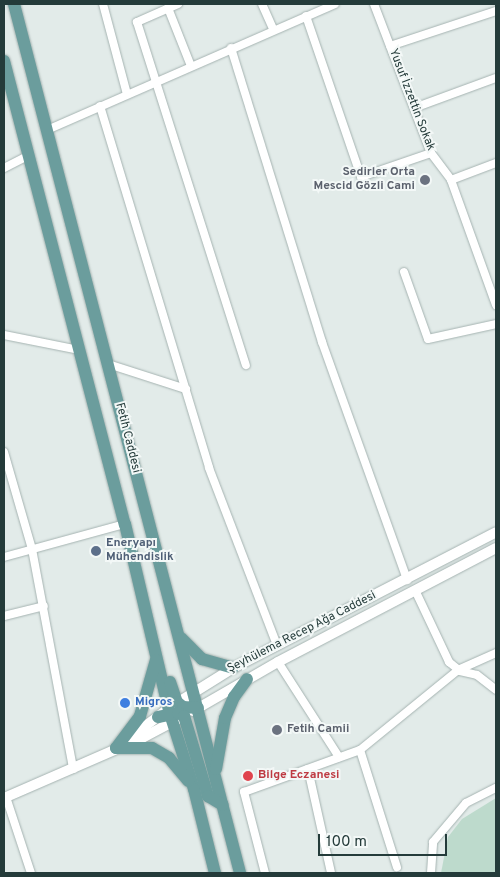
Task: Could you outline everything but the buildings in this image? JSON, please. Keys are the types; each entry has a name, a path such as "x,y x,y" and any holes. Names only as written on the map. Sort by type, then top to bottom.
{"main road":[{"name":"Fetih Caddesi","path":"14,4 240,873"},
{"name":"Fetih Caddesi","path":"4,61 157,658 194,789 215,873"},
{"path":"146,611 156,632 172,713 208,796 223,805"},
{"path":"178,635 202,659 233,668"},
{"path":"116,748 140,716 157,658"},
{"path":"215,777 225,718 234,697 247,680"},
{"path":"172,713 184,707 198,708"},
{"path":"116,748 152,748 169,758 194,789"}],"street":[{"path":"103,4 127,94"},
{"path":"178,4 137,22 246,365"},
{"path":"262,4 273,29"},
{"path":"47,130 273,29 335,4"},
{"name":"Yusuf İzzettin Sokak","path":"374,4 431,153 451,180 496,305"},
{"path":"168,8 191,66"},
{"path":"390,46 496,11"},
{"path":"306,16 361,177 431,153"},
{"path":"232,48 322,342 406,580"},
{"path":"414,108 496,78"},
{"path":"100,106 209,468 277,645"},
{"path":"4,168 28,156"},
{"path":"451,180 496,163"},
{"path":"404,272 428,339 496,324"},
{"path":"4,335 78,350"},
{"path":"108,364 186,389"},
{"path":"4,452 32,549 73,769"},
{"path":"4,557 124,524"},
{"name":"Şeyhülema Recep Ağa Caddesi","path":"5,797 73,769 116,748 172,713 194,691 233,668 496,532"},
{"name":"Şeyhülema Recep Ağa Caddesi","path":"198,708 278,662 496,548"},
{"path":"415,590 448,662 458,670 478,675 496,690"},
{"path":"4,616 44,606"},
{"path":"265,873 244,792 360,750 458,670 496,653"},
{"path":"278,662 339,757"},
{"name":"Şeyhülema Recep Ağa Caddesi","path":"116,748 172,713"},
{"path":"360,750 397,867"},
{"path":"308,769 331,873"},
{"path":"431,873 433,842 466,803 496,788"},
{"path":"5,797 31,873"}],"green space":[{"path":"496,798 496,873 441,873 448,837 462,819"}],"place":[{"name":"Sedirler Orta Mescid Gözli Cami","path":"425,180"},
{"name":"Eneryapı Mühendislik","path":"96,551"},
{"name":"Migros","path":"125,703"},
{"name":"Fetih Camii","path":"277,730"},
{"name":"Bilge Eczanesi","path":"248,776"}]}
